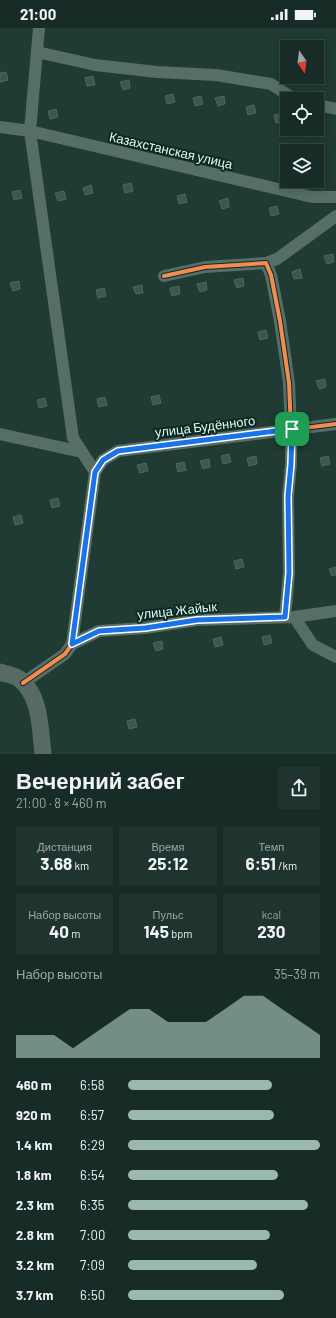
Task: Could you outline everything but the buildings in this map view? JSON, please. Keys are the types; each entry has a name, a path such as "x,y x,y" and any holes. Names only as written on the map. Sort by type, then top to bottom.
{"street":[{"path":"23,683 65,654 72,644 95,472 73,438 30,131 39,28"},
{"path":"37,52 95,64 157,72 216,75 271,84 283,92"},
{"path":"324,106 336,109"},
{"name":"Казахстанская улица","path":"0,127 30,131 312,197 336,197"},
{"path":"164,276 205,267 266,263 277,259 336,216"},
{"path":"266,263 280,321 289,383 292,429 288,496 289,617 313,645 336,657"},
{"name":"улица Будённого","path":"95,472 103,460 118,451 336,424"},
{"path":"0,434 82,452"},
{"name":"улица Жайык","path":"72,644 99,631 145,628 197,620 289,617 336,611"},
{"path":"0,672 18,677 30,690 38,710 43,754"}],"cycle path":[{"path":"164,276 205,267 266,263 271,275 280,321 289,383 291,429 291,464 288,496 289,573 285,617"},
{"path":"23,683 65,654 72,644 95,472 103,460 118,451 336,424"}],"route":[{"path":"292,429 288,496 289,573 285,617 197,620 145,628 99,631 72,644 95,472 103,460 118,451 292,429"}]}
